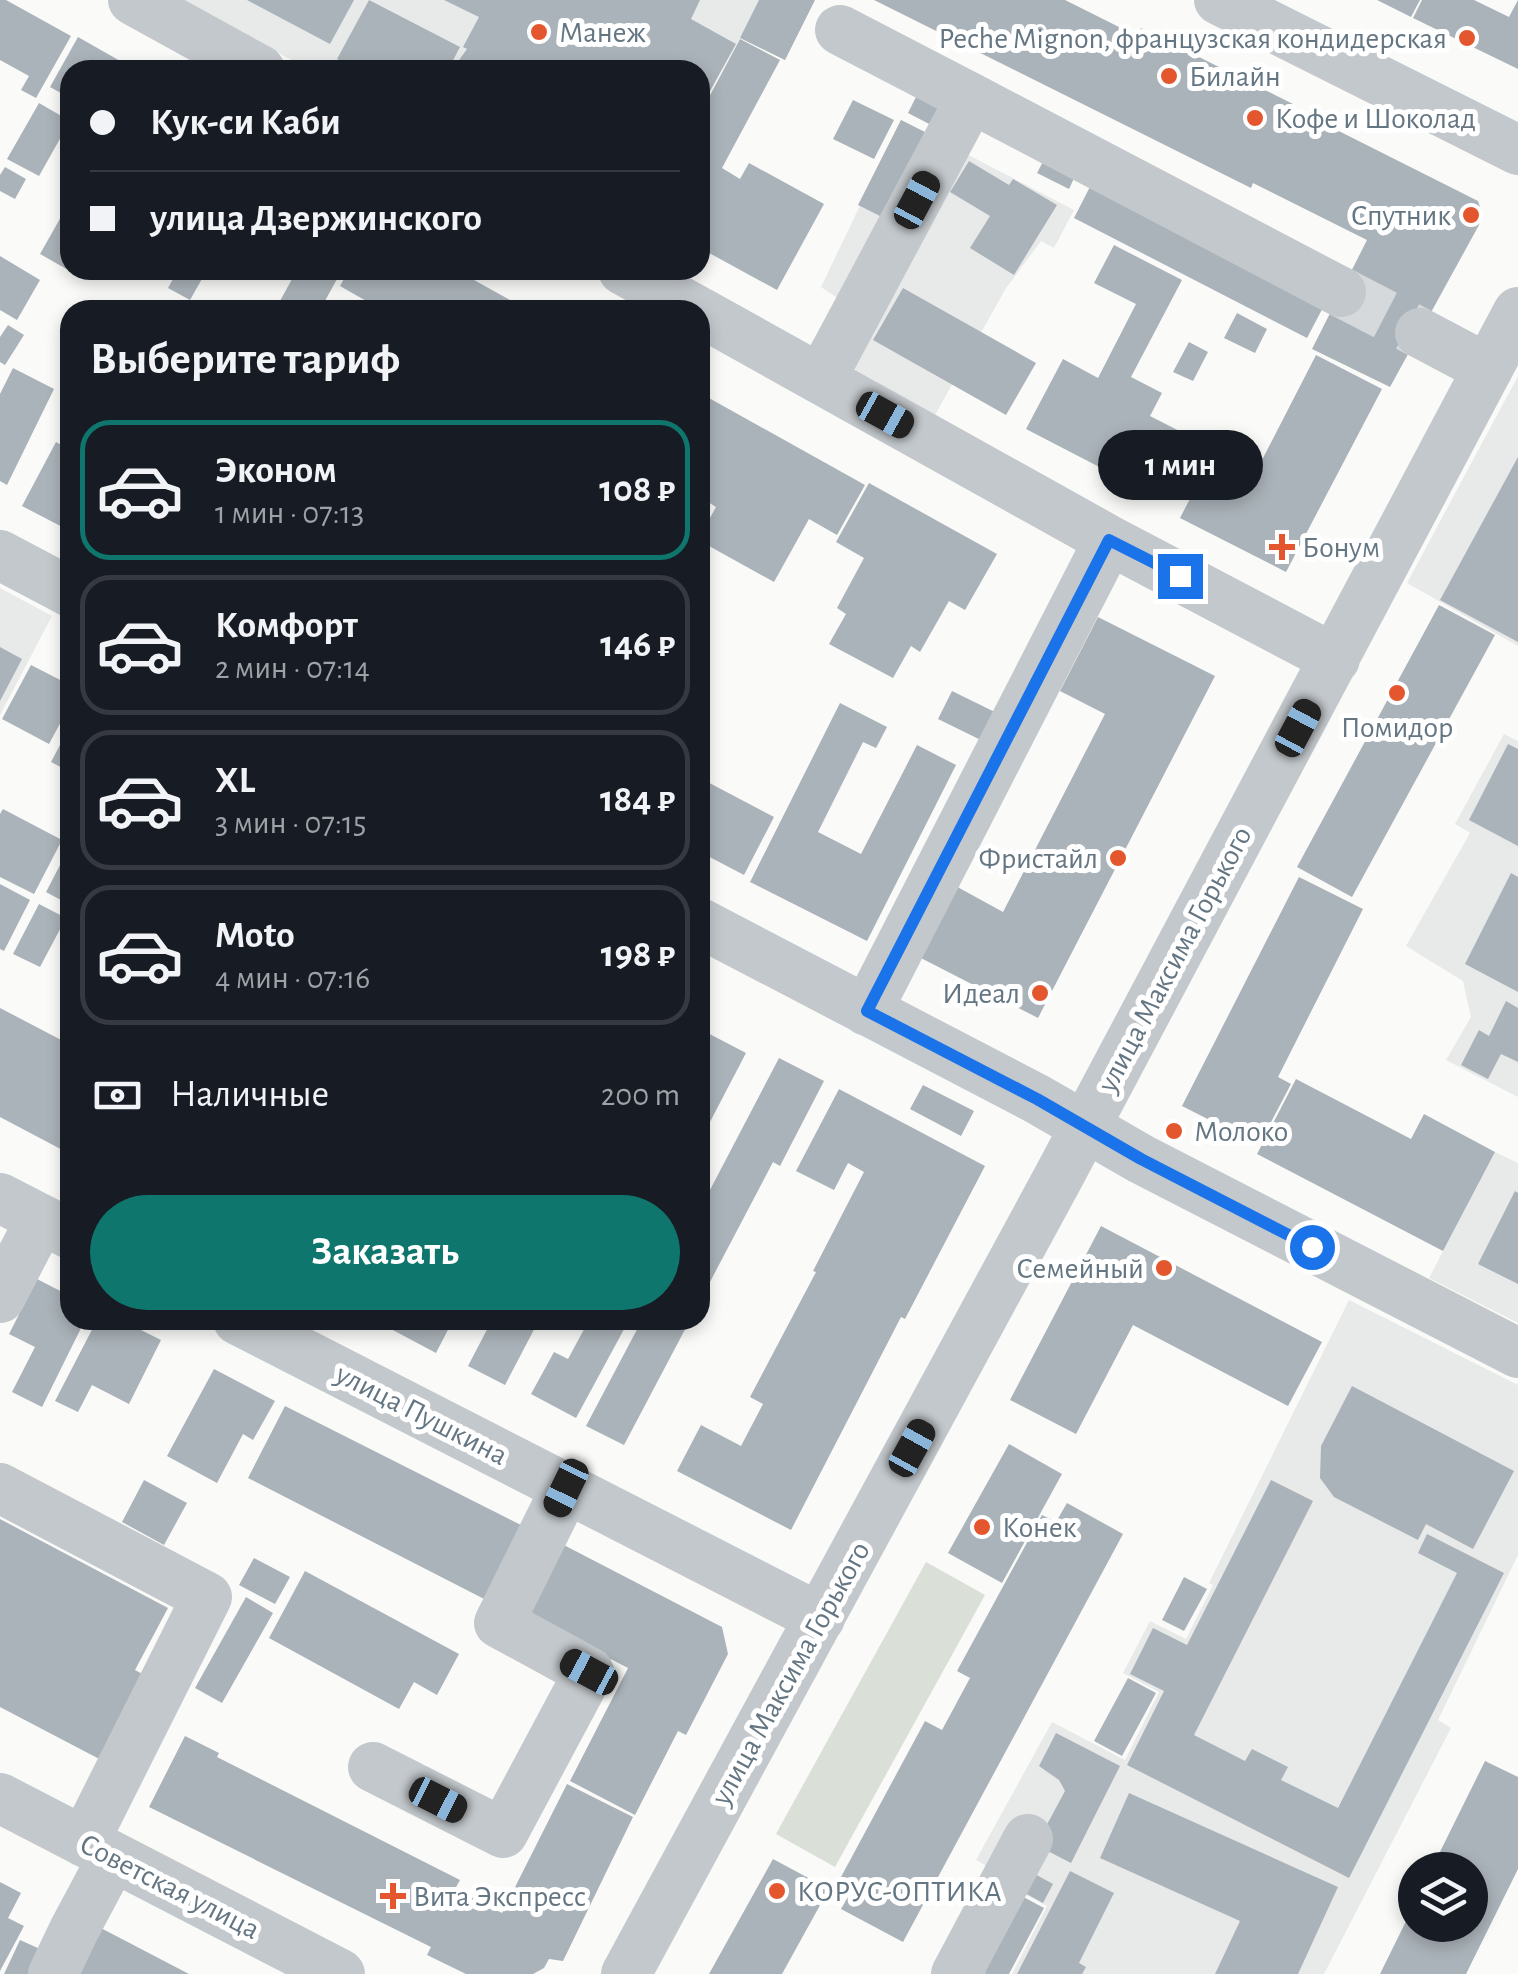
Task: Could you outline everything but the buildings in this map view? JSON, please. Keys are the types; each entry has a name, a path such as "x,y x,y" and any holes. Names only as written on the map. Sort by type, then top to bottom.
{"street":[{"path":"133,0 242,60"},
{"path":"1219,0 1518,150"},
{"path":"840,30 1341,292"},
{"path":"821,379 971,98"},
{"path":"641,280 678,300"},
{"name":"улица Максима Горького","path":"626,1974 1085,1126 1518,312"},
{"path":"710,318 1109,540 1335,659"},
{"path":"1420,333 1488,369"},
{"path":"867,1011 1109,540"},
{"path":"0,555 60,587"},
{"path":"710,928 1141,1159 1518,1353"},
{"path":"0,1298 37,1217"},
{"name":"улица Пушкина","path":"258,1330 820,1618"},
{"path":"0,1488 207,1597 98,1850 74,1930 53,1974"},
{"path":"373,1767 503,1834 589,1672 499,1623 566,1488"},
{"name":"Советская улица","path":"0,1798 340,1974"},
{"path":"956,1974 1028,1839"}],"shaded area":[{"path":"183,0 815,0 785,60 740,38 710,92 710,60 292,60"},
{"path":"901,120 1074,210 1054,248 1041,241 1006,288 935,415 811,344 839,299 821,287"},
{"path":"1518,376 1518,646 1407,583"},
{"path":"0,588 52,616 0,715"},
{"path":"1504,734 1518,741 1518,1097 1446,1060 1471,1017 1463,981 1406,946 1470,833 1455,824"},
{"path":"1495,1152 1518,1163 1518,1323 1429,1278"},
{"path":"1349,1300 1518,1385 1518,1555 1438,1720 1451,1728 1324,1974 1012,1974 1047,1906 976,1860 1052,1722 1125,1760 1159,1692 1123,1673 1150,1621 1186,1639 1213,1585 1209,1583"},
{"path":"926,1562 985,1595 835,1867 776,1834"}],"tunnel":[{"path":"1341,292 1420,333"}],"place":[{"name":"Манеж","path":"539,32"},
{"name":"Peche Mignon, французская кондидерская","path":"1467,38"},
{"name":"Билайн","path":"1169,76"},
{"name":"Кофе и Шоколад","path":"1255,118"},
{"name":"Спутник","path":"1471,215"},
{"name":"Бонум","path":"1282,547"},
{"name":"Помидор","path":"1397,693"},
{"name":"Фристайл","path":"1118,858"},
{"name":"Идеал","path":"1040,993"},
{"name":"Молоко","path":"1174,1131"},
{"name":"Семейный","path":"1164,1268"},
{"name":"Конек","path":"982,1527"},
{"name":"КОРУС-ОПТИКА","path":"777,1891"},
{"name":"Вита Экспресс","path":"393,1896"}],"route":[{"path":"1180,576 1109,540 867,1011 1312,1247"}]}
